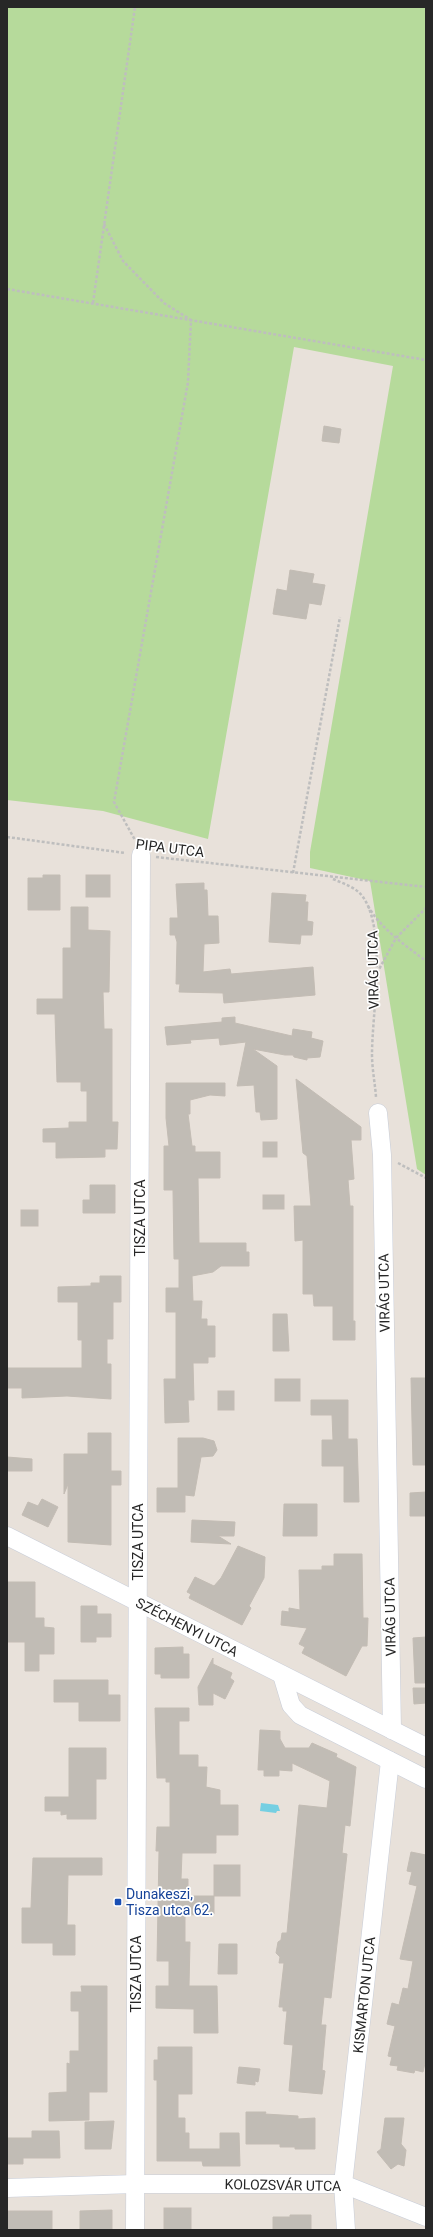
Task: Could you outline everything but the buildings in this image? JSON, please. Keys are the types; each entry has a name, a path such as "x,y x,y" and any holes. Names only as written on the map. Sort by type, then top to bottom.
{"street":[{"name":"TISZA UTCA","path":"135,2230 142,855"},
{"name":"VIRÁG UTCA","path":"378,1113 382,1154 392,1730"},
{"name":"SZÉCHENYI UTCA","path":"7,1536 426,1747"},
{"path":"282,1675 292,1705 300,1715 426,1779"},
{"name":"KISMARTON UTCA","path":"346,2230 343,2184 390,1761"},
{"name":"KOLOZSVÁR UTCA","path":"7,2188 135,2184 343,2184 426,2217"}],"path":[{"path":"93,303 135,7"},
{"path":"104,224 123,261 164,303 191,320"},
{"path":"7,289 426,360"},
{"path":"142,855 130,827 114,802 188,382 191,320"},
{"path":"293,873 340,617"},
{"name":"PIPA UTCA","path":"7,837 330,878"},
{"path":"330,878 426,887"},
{"path":"330,878 356,889 364,898 372,913 396,938 426,961"},
{"name":"VIRÁG UTCA","path":"364,898 372,920 376,973 372,1056 378,1113"},
{"path":"376,973 396,938 426,908"},
{"path":"426,932 426,938"},
{"path":"382,1154 426,1178"}],"green space":[{"path":"7,7 426,7 426,1175 417,1169 370,881 310,868 310,852 393,366 294,347 208,839 103,811 7,800"}],"water":[{"path":"261,1803 278,1805 280,1811 277,1811 276,1813 260,1811"}],"place":[{"name":"Dunakeszi, Tisza utca 62.","path":"118,1902"}]}
